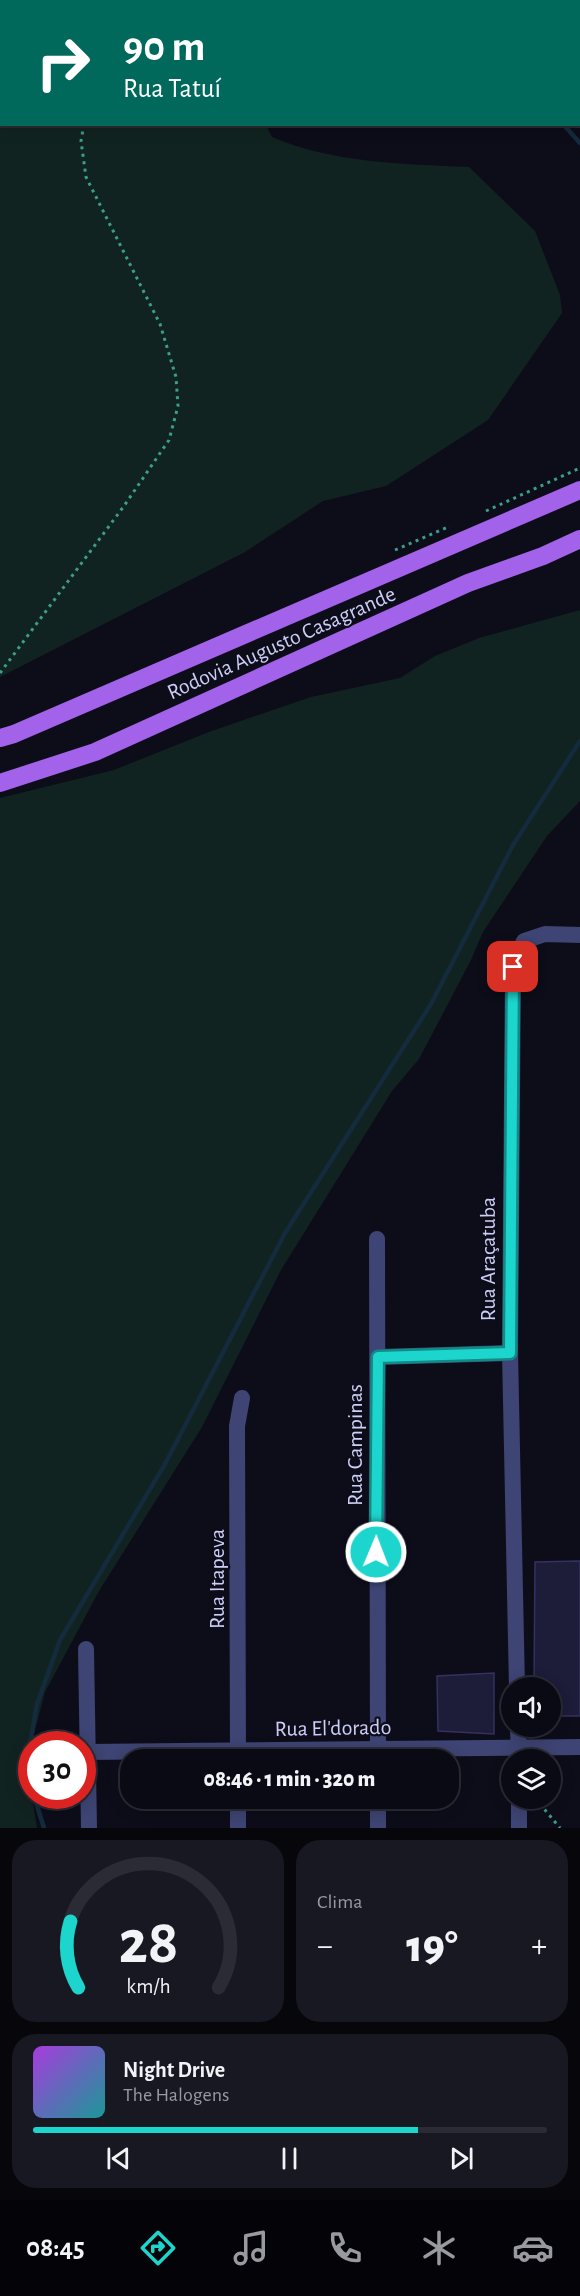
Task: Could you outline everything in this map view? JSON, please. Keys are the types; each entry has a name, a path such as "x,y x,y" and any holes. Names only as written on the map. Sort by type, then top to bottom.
{"main road":[{"path":"0,738 14,734 580,490"},
{"name":"Rodovia Augusto Casagrande","path":"0,783 95,752 468,583 543,556 580,539"}],"street":[{"name":"Rua Araçatuba","path":"517,1677 510,1353 513,967 524,941 545,934 580,935"},
{"name":"Rua Campinas","path":"377,1239 379,1749"},
{"path":"378,1357 510,1353"},
{"name":"Rua Itapeva","path":"238,1749 237,1426 242,1398"},
{"path":"86,1649 86,1731"},
{"name":"Rua El'dorado","path":"561,1750 580,1748"},
{"name":"Rua El'dorado","path":"96,1752 120,1753"},
{"name":"Rua El'dorado","path":"459,1754 501,1754"},
{"path":"88,1809 89,1828"},
{"path":"238,1809 238,1828"},
{"path":"378,1809 378,1828"},
{"path":"519,1809 519,1828"}],"path":[{"path":"0,673 124,506 169,440 178,406 176,377 160,324 86,177 81,141 84,126"},
{"path":"544,1809 560,1828"}],"green space":[{"path":"0,126 266,126 272,137 319,152 369,161 469,167 535,231 560,295 562,313 488,420 386,486 323,501 245,552 0,677"},
{"path":"580,610 580,801 547,836 483,932 470,962 419,1059 392,1091 281,1270 202,1427 99,1591 45,1692 35,1731 18,1731 18,1809 34,1809 37,1828 0,1828 0,798 114,770 209,732 311,697 400,678 435,656 479,638"}],"building":[{"path":"580,1561 580,1716 561,1716 561,1677 534,1677 535,1562"},
{"path":"494,1673 494,1734 438,1731 437,1676"}],"waterway":[{"path":"565,126 580,143"},
{"path":"32,1731 37,1704 60,1640 165,1464 285,1233 431,1004 513,845 580,741"},
{"path":"38,1809 44,1828"}],"route":[{"path":"376,1552 378,1357 510,1353 513,967"}]}
